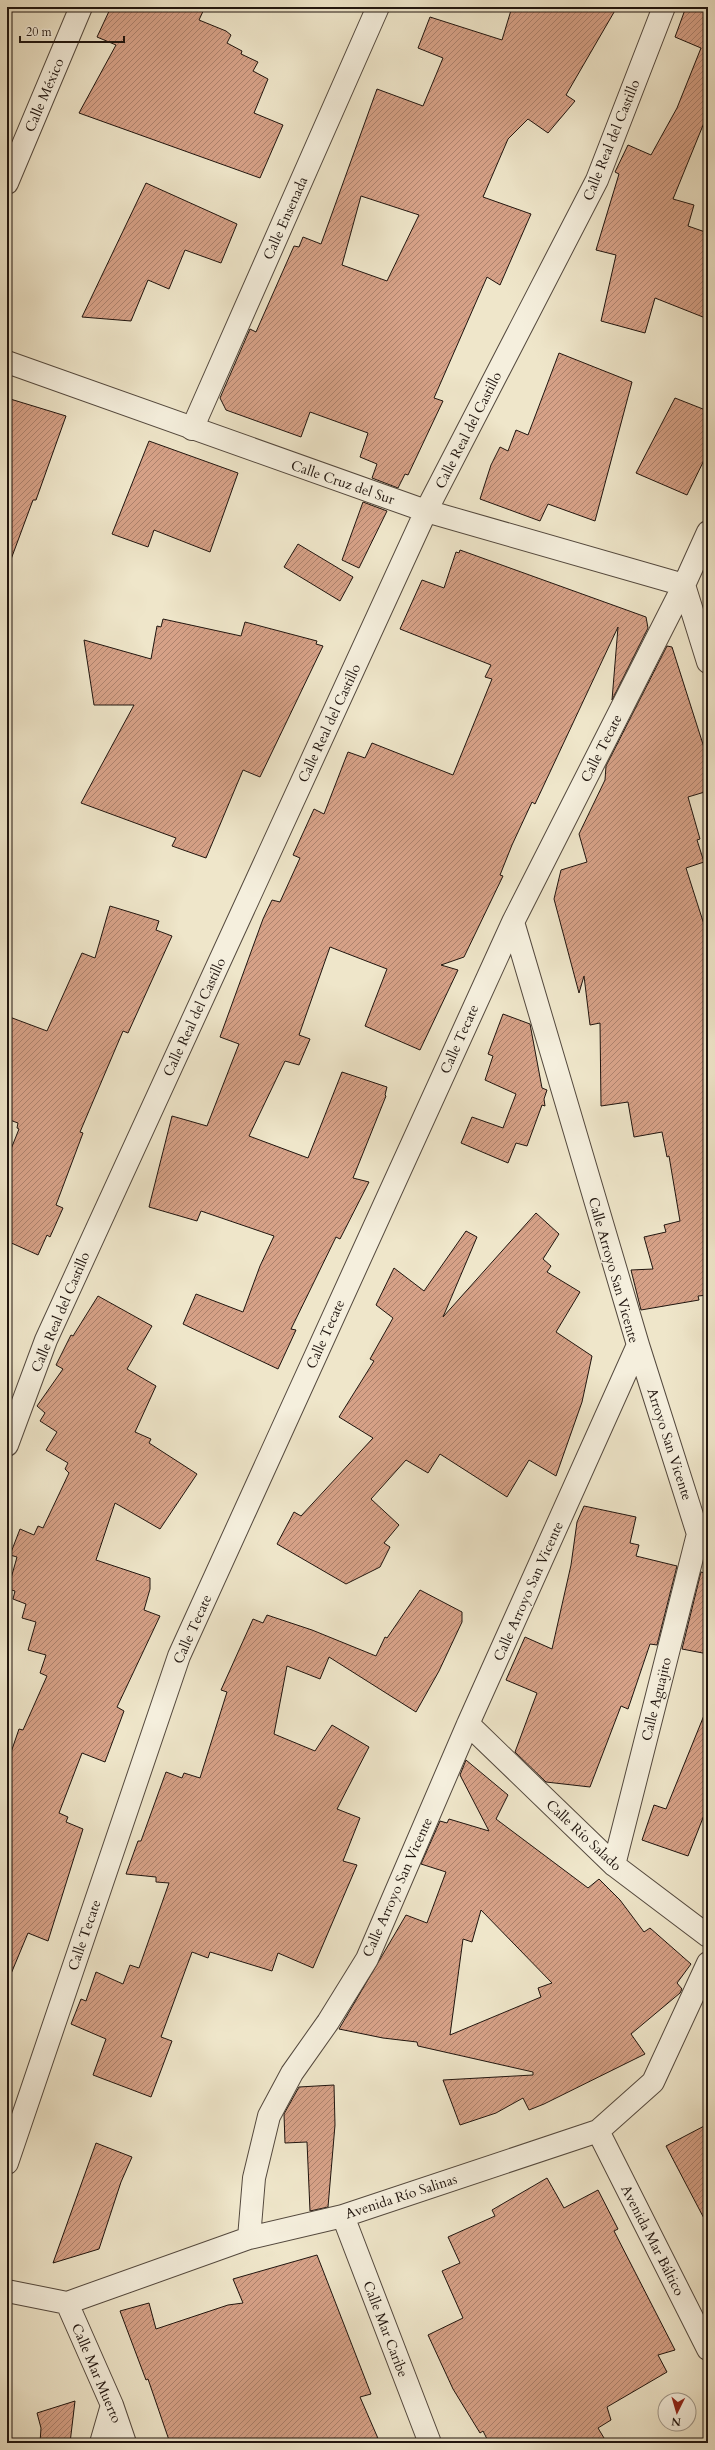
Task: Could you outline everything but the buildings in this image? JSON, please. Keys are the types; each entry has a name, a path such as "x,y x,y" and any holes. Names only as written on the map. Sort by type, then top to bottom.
{"street":[{"name":"Calle México","path":"7,183 81,7"},
{"name":"Calle Ensenada","path":"192,429 378,7"},
{"name":"Calle Real del Castillo","path":"7,1445 46,1340 426,511 597,180 664,7"},
{"name":"Calle Cruz del Sur","path":"7,362 426,511 684,586"},
{"name":"Calle Tecate","path":"7,2163 179,1656 513,922 684,586 708,532"},
{"path":"684,586 708,662"},
{"name":"Calle Arroyo San Vicente","path":"249,2238 254,2178 269,2116 292,2073 328,2022 367,1959 468,1724 638,1345 513,922"},
{"name":"Arroyo San Vicente","path":"638,1345 703,1533"},
{"name":"Calle Aguajito","path":"614,1865 703,1533"},
{"name":"Calle Río Salado","path":"468,1724 614,1865 708,1936"},
{"name":"Avenida Río Salinas","path":"67,2303 249,2238 343,2216 598,2131 653,2082 708,1963"},
{"name":"Avenida Mar Báltico","path":"598,2131 708,2349"},
{"name":"Calle Mar Caribe","path":"343,2216 430,2443"},
{"path":"7,2291 67,2303"},
{"name":"Calle Mar Muerto","path":"67,2303 112,2405 125,2443"},
{"path":"101,2443 112,2405"}]}
